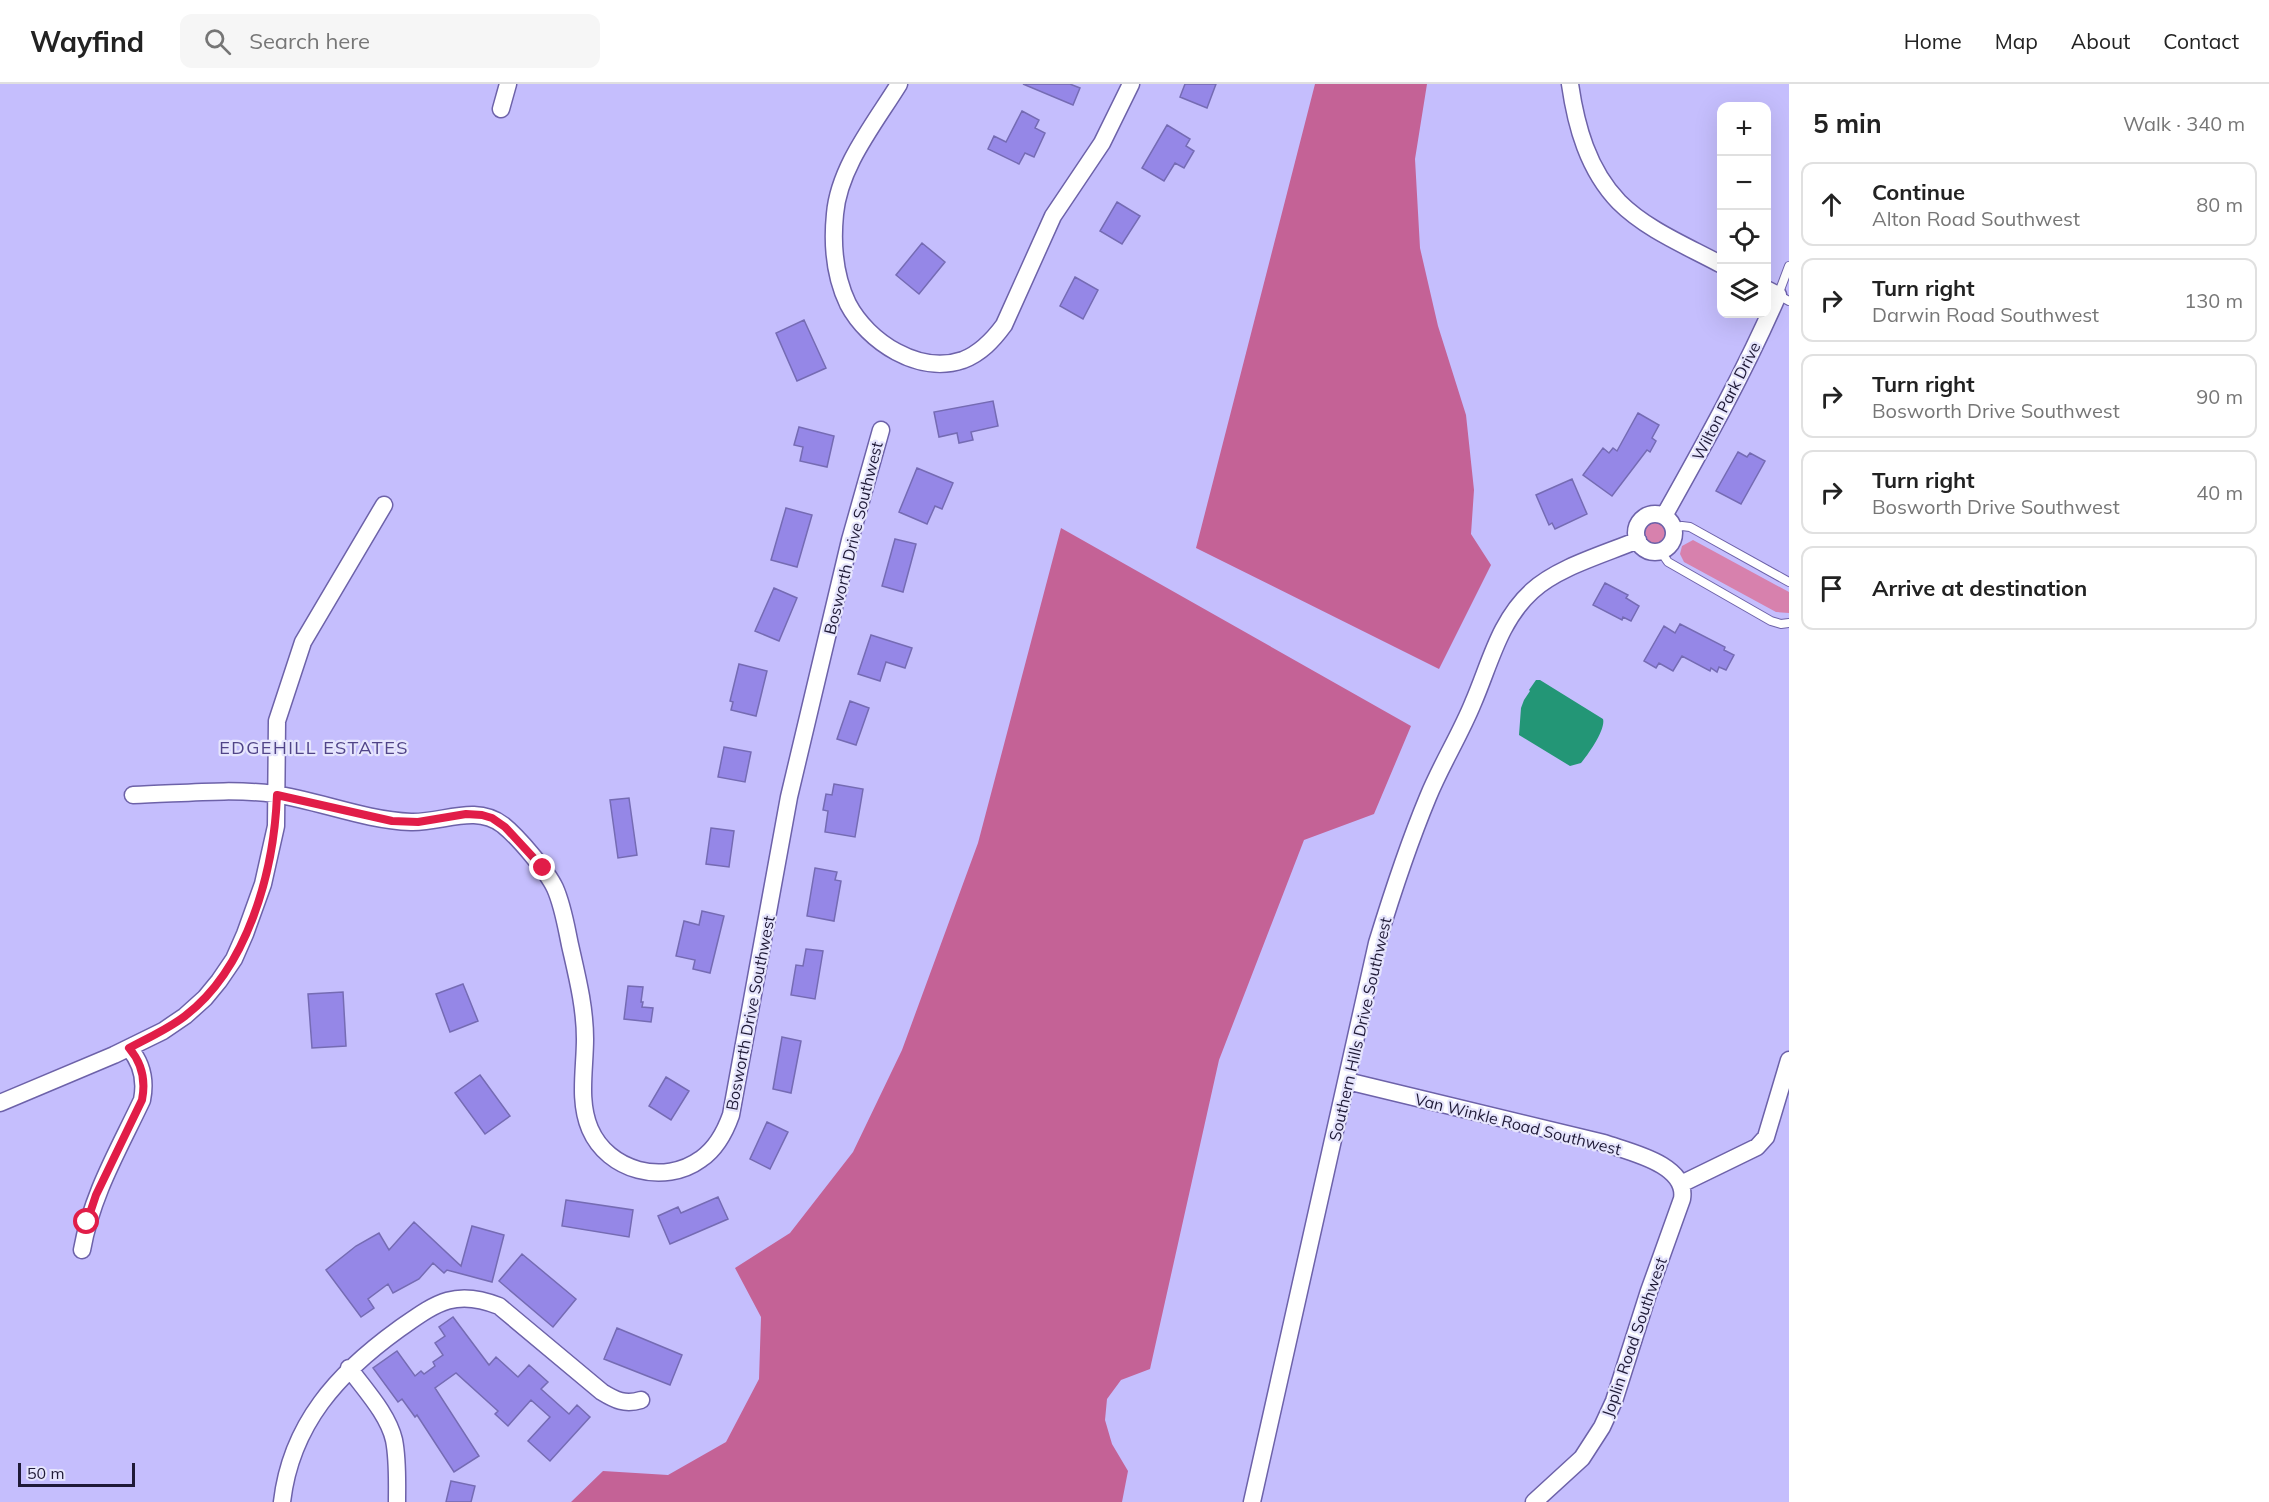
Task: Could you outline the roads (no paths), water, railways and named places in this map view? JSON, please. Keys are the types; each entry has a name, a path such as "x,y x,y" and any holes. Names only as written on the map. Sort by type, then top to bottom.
{"street":[{"path":"501,109 508,84"},
{"path":"899,84 860,147 838,194 834,238 837,267 841,287 849,305 874,337 897,352 933,363 952,363 982,350 1004,325 1053,216 1102,143 1131,84"},
{"path":"1570,84 1574,112 1583,143 1598,173 1619,202 1654,228 1720,264"},
{"name":"Wilton Park Drive","path":"1669,522 1778,295"},
{"name":"Bosworth Drive Southwest","path":"133,795 258,792 392,821 418,822 466,814 492,818 505,827 543,868 562,905 583,1002 585,1038 583,1104 591,1132 600,1146 614,1159 638,1170 654,1173 667,1172 701,1160 715,1147 726,1130 731,1115 789,797 850,540 880,430"},
{"path":"0,1103 129,1048 163,1031 185,1016 219,981 234,959 263,884 276,826 277,721 303,642 384,506"},
{"path":"1655,514 1669,522 1673,541 1661,552 1645,549 1638,540 1637,528 1644,518 1655,514"},
{"name":"Southern Hills Drive Southwest","path":"1252,1502 1377,943 1402,862 1429,795 1473,705 1500,635 1520,602 1549,578 1638,540"},
{"path":"82,1250 87,1222 96,1195 142,1100 144,1086 142,1069 129,1048"},
{"path":"1682,1184 1757,1147 1766,1137 1789,1060"},
{"name":"Van Winkle Road Southwest","path":"1347,1081 1604,1143 1671,1170 1682,1184"},
{"name":"Joplin Road Southwest","path":"1534,1502 1582,1458 1602,1427 1614,1401 1649,1291 1682,1199 1682,1184"},
{"path":"282,1502 283,1487 300,1437 328,1392 349,1368 381,1342 434,1305 452,1299 467,1297 482,1299 507,1312 602,1392 615,1400 630,1403 641,1400"},
{"path":"349,1368 387,1420 394,1438 397,1457 396,1502"}],"lane":[{"path":"1778,295 1789,266"},
{"path":"1669,522 1690,527 1789,582"},
{"path":"1661,552 1668,562 1771,621 1781,624 1789,623"}],"district":[{"name":"EDGEHILL ESTATES","path":"314,748"}]}
